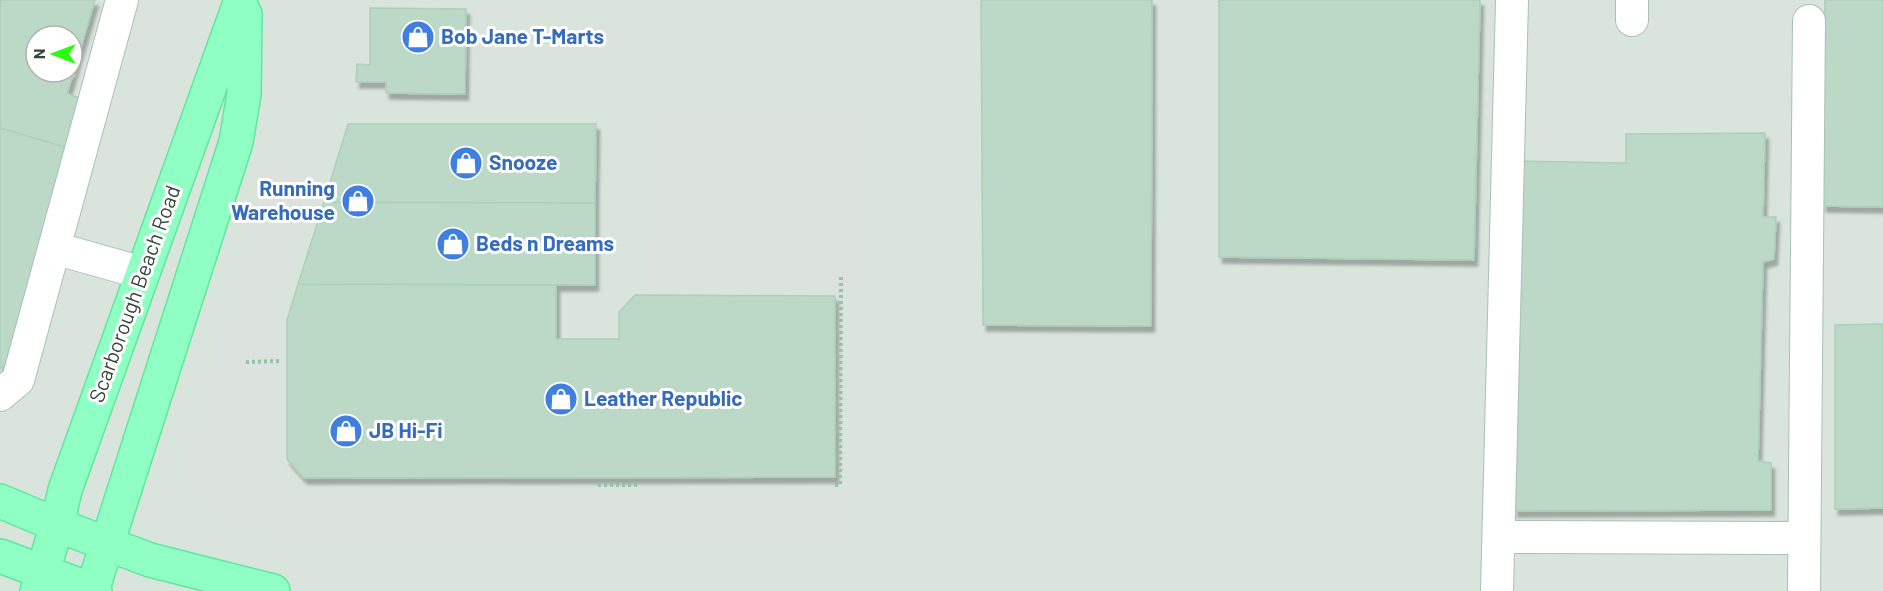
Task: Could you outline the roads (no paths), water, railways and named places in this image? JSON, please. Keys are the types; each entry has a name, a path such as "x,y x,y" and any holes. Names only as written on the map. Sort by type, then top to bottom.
{"main road":[{"name":"Scarborough Beach Road","path":"40,582 65,490 241,0"},
{"path":"0,556 40,582 93,591 236,142 243,94 245,0"},
{"path":"0,501 150,560 273,591"}],"lane":[{"path":"0,395 18,380 122,0"},
{"path":"1497,591 1512,0"},
{"path":"1804,591 1809,21"},
{"path":"54,248 142,273"},
{"path":"1499,537 1804,538"}],"place":[{"name":"Bob Jane T-Marts","path":"418,37"},
{"name":"Snooze","path":"466,163"},
{"name":"Running Warehouse","path":"358,201"},
{"name":"Beds n Dreams","path":"453,244"},
{"name":"Leather Republic","path":"561,399"},
{"name":"JB Hi-Fi","path":"346,431"}]}
